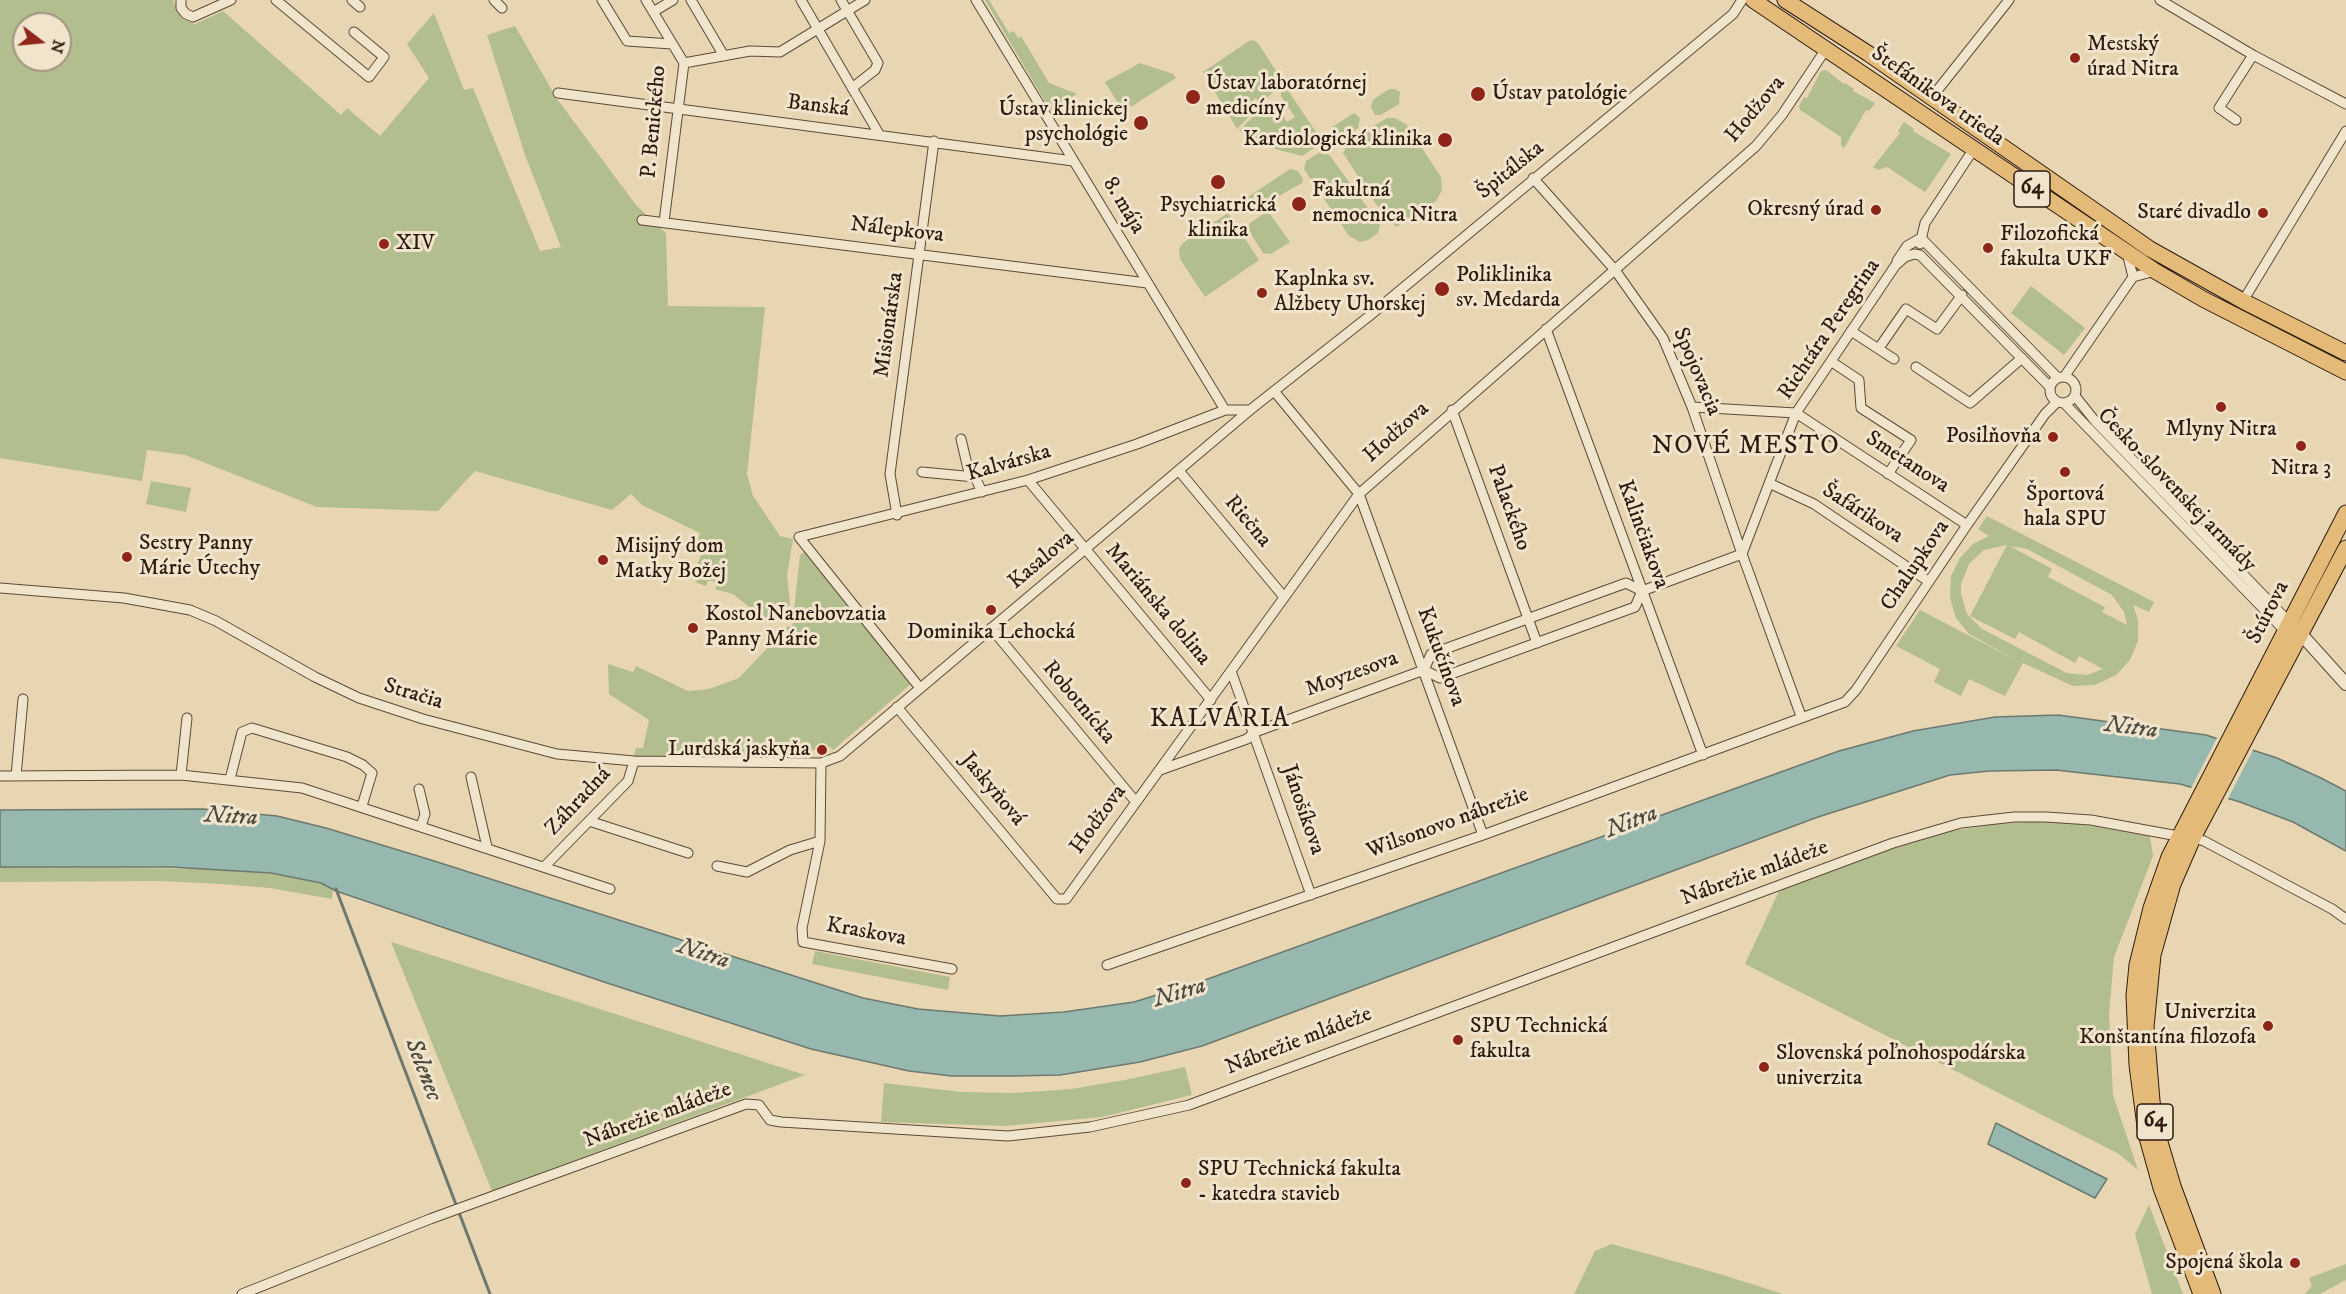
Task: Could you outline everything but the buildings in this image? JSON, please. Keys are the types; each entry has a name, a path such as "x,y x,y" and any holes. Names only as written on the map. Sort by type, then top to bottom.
{"main road":[{"name":"Štefánikova trieda","path":"1753,0 2155,271 2234,315 2346,372"},
{"name":"Štefánikova trieda","path":"1785,0 1932,97 2150,249 2243,301 2346,353"},
{"path":"1920,112 1932,97"},
{"path":"1973,150 1984,133"},
{"path":"2234,315 2243,301"},
{"name":"Štúrova","path":"2293,633 2300,603 2346,513"},
{"name":"Štúrova","path":"2186,837 2293,633 2344,556"},
{"name":"64","path":"2186,837 2160,880 2139,950 2134,996 2135,1037 2146,1134 2162,1188 2201,1294"},
{"name":"64","path":"2186,837 2156,942 2147,997 2146,1027 2157,1132 2173,1186 2213,1294"}],"street":[{"path":"181,0 181,8 193,17 231,0"},
{"path":"276,0 369,77 384,57 354,32"},
{"path":"352,0 360,7"},
{"path":"494,0 502,8"},
{"path":"602,0 627,41 672,44"},
{"name":"P. Benického","path":"646,0 684,63 664,222"},
{"path":"653,12 673,0"},
{"path":"691,0 724,56"},
{"path":"801,0 879,134"},
{"path":"841,0 878,63 875,70 852,88"},
{"path":"684,63 750,51 780,52 865,0"},
{"name":"8. mája","path":"976,0 1225,410"},
{"name":"Špitálska","path":"1274,391 1368,317 1733,14 1742,0"},
{"path":"1932,97 2009,0"},
{"path":"2160,0 2253,55 2346,104"},
{"name":"Hodžova","path":"1057,899 1066,899 1359,494 1452,410 1756,146 1782,115 1826,49"},
{"path":"2236,120 2219,108 2253,55"},
{"name":"Banská","path":"558,93 1073,161"},
{"path":"2243,301 2346,131"},
{"name":"Misionárska","path":"897,515 890,474 934,141"},
{"path":"1920,255 1925,223 1973,150"},
{"name":"Spojovacia","path":"1533,178 1615,270 1663,338 1692,407 1801,716"},
{"name":"Nálepkova","path":"642,220 1147,283"},
{"path":"1895,266 1907,246 1921,238"},
{"path":"1921,238 2061,377 2073,382"},
{"path":"2127,253 2133,277"},
{"name":"Richtára Peregrina","path":"1742,554 1771,484 1796,413 1895,266 1914,254 1920,255"},
{"name":"Česko-slovenskej armády","path":"1920,255 1962,295 2056,397 2293,633"},
{"path":"2080,356 2073,382 2074,396 2056,397 2061,377 2080,356 2133,277 2155,271"},
{"path":"1879,348 1906,309 1937,329 1962,295"},
{"name":"Kalinčiakova","path":"1546,329 1703,755"},
{"path":"1851,331 1894,359"},
{"path":"1916,367 1970,403 2022,358"},
{"path":"1832,362 1859,380 1861,408 1911,440 1888,474"},
{"name":"Kasalova","path":"833,758 840,756 1274,391"},
{"name":"Kukučínova","path":"1274,391 1359,494 1483,835"},
{"name":"Česko-slovenskej armády","path":"2074,396 2095,421 2272,605 2293,633"},
{"name":"Chalupkova","path":"1801,716 1845,702 1856,690 1928,581 2056,397"},
{"path":"1692,407 1796,413"},
{"path":"1225,410 1250,410"},
{"name":"Kalvárska","path":"920,688 799,537 897,515 1028,480 1137,444 1225,410"},
{"name":"Palackého","path":"1452,410 1537,643"},
{"name":"Smetanova","path":"1796,413 1967,525"},
{"path":"961,439 970,477"},
{"path":"922,472 975,477 982,492"},
{"name":"Riečna","path":"1180,472 1284,597"},
{"name":"Mariánska dolina","path":"1028,480 1211,699"},
{"name":"Šafárikova","path":"1771,484 1814,504 1928,581"},
{"name":"Moyzesova","path":"1424,670 1440,678 1537,643 1635,607 1642,591 1742,554"},
{"name":"Moyzesova","path":"1160,770 1247,739 1255,732 1424,670 1431,654 1626,583 1642,591"},
{"name":"Stračia","path":"0,588 124,598 190,610 216,621 315,677 370,702 423,719 556,754 634,761 821,764 833,758"},
{"path":"2272,605 2300,603"},
{"name":"Robotnícka","path":"991,628 1136,802"},
{"path":"2293,633 2346,685"},
{"name":"Jánošíkova","path":"1231,671 1255,732 1311,895"},
{"path":"16,776 23,699"},
{"name":"Jaskyňová","path":"897,707 1057,899"},
{"name":"Wilsonovo nábrežie","path":"1107,965 1483,835 1703,755 1801,716"},
{"path":"181,775 187,718"},
{"path":"230,779 242,732 252,728 347,757 363,765 372,774 362,806"},
{"name":"Záhradná","path":"545,866 628,781 634,761"},
{"name":"Kraskova","path":"821,764 819,841 802,928 803,942 952,969"},
{"path":"0,776 181,775 302,788 610,889"},
{"path":"471,777 487,847"},
{"path":"419,789 424,813 421,826"},
{"name":"Nábrežie mládeže","path":"242,1294 430,1219 753,1103 759,1105 770,1120 781,1122 1008,1136 1090,1127 1189,1105 1893,843 1961,823 2013,817 2091,820 2204,841 2332,909 2346,919"},
{"path":"589,821 688,853"},
{"path":"717,866 747,872 790,850 819,841"}],"green space":[{"path":"0,0 173,0 182,19 195,24 223,11 341,115 347,108 380,136 429,78 407,44 434,13 464,90 473,88 540,251 561,247 525,155 487,35 515,26 557,99 636,205 666,233 668,306 765,307 747,474 753,496 780,536 793,539 787,575 790,604 784,615 773,620 763,618 733,594 715,589 717,584 713,581 708,581 706,586 695,582 699,578 697,575 692,578 704,548 696,544 700,533 642,505 631,494 612,510 475,471 438,511 317,507 185,455 147,450 142,481 0,458"},
{"path":"985,0 989,0 1009,33 1014,31 1018,38 1021,36 1049,83 1077,94 1050,110"},
{"path":"1254,40 1283,82 1263,102 1258,102 1256,98 1252,101 1249,108 1256,109 1237,129 1203,72 1249,41"},
{"path":"1140,63 1173,74 1176,78 1132,106 1125,107 1118,103 1105,82"},
{"path":"1826,70 1854,89 1853,91 1875,103 1869,111 1866,110 1844,148 1841,146 1841,137 1800,110 1799,106 1804,97 1807,98 1821,71"},
{"path":"1287,89 1320,138 1319,145 1302,156 1261,145 1239,131 1263,106 1271,117 1280,111 1287,122 1295,117 1281,96 1281,91"},
{"path":"1389,89 1400,92 1399,104 1381,115 1375,115 1371,107 1373,100"},
{"path":"1354,113 1360,118 1358,128 1341,141 1335,142 1329,137 1332,127"},
{"path":"1387,118 1395,118 1407,125 1441,177 1442,190 1436,201 1396,227 1376,204 1343,153 1350,140"},
{"path":"1904,122 1914,129 1913,131 1951,154 1925,192 1887,167 1878,170 1873,167 1900,133 1898,131"},
{"path":"1325,149 1380,225 1378,233 1368,240 1360,242 1349,236 1304,169 1306,161"},
{"path":"1290,169 1298,171 1303,179 1302,183 1247,214 1236,213 1236,205"},
{"path":"1268,211 1290,242 1271,254 1263,253 1247,228 1250,223"},
{"path":"1228,213 1259,260 1205,297 1180,259 1179,249 1183,243"},
{"path":"2031,286 2085,328 2064,355 2011,313"},
{"path":"151,481 191,488 186,512 146,504"},
{"path":"1987,516 2154,602 2149,612 2133,605 2138,620 2138,641 2130,660 2116,675 2095,685 2073,686 2023,663 2005,696 1969,679 1961,696 1934,682 1940,669 1896,646 1920,610 2016,660 1969,634 1956,618 1950,598 1951,576 1960,558 1973,544 1989,536 1978,529","holes":["2007,545 1970,616 2015,639 2019,632 2075,663 2079,656 2103,669 2087,675 2067,673 1982,629 1967,614 1961,594 1961,584 1969,564 1984,550","2010,546 2027,549 2112,595 2124,612 2127,625 2102,612 2105,607 2048,577 2052,569"]},
{"path":"806,551 911,684 833,750 830,747 808,751 805,756 633,759 636,748 643,748 649,720 609,694 608,664 633,672 636,666 688,691 709,689 739,678 788,626 792,628 800,555"},
{"path":"2046,821 2080,824 2150,836 2153,856 2114,957 2109,1014 2113,1095 2138,1170 2119,1154 1745,964 1779,891 1896,847 1945,832 2001,823"},
{"path":"0,867 231,869 271,873 321,883 333,889 332,899 270,888 222,884 159,881 0,882"},
{"path":"391,942 805,1075 492,1191"},
{"path":"815,951 950,977 948,990 812,964"},
{"path":"1185,1067 1192,1095 1102,1117 1005,1126 881,1122 884,1083 962,1092 1015,1093 1071,1089"},
{"path":"2149,1205 2183,1294 2152,1294 2135,1234"},
{"path":"1612,1244 1783,1294 1574,1294 1595,1251"},
{"path":"2346,1264 2346,1280 2320,1294 2305,1294 2312,1286 2309,1278"}],"water":[{"name":"Nitra","path":"2058,715 2206,735 2277,758 2321,778 2346,791 2346,851 2293,822 2240,802 2180,784 2056,770 1989,771 1950,775 1818,817 1202,1046 1140,1062 1060,1075 1012,1076 952,1076 909,1071 811,1049 604,982 336,891 321,883 271,873 171,867 0,867 0,810 203,809 277,816 326,828 431,860 863,998 918,1009 1000,1016 1064,1012 1134,1002 1205,980 1839,751 1913,731 1995,717"},
{"path":"1996,1123 2107,1179 2095,1198 1988,1144"}],"pier":[{"path":"2218,736 2254,748 2227,801 2190,790"}],"waterway":[{"name":"Selenec","path":"336,889 490,1294"}],"place":[{"name":"Mestský úrad Nitra","path":"2075,58"},
{"name":"Ústav patológie","path":"1478,94"},
{"name":"Ústav laboratórnej medicíny","path":"1193,97"},
{"name":"Ústav klinickej psychológie","path":"1141,123"},
{"name":"Kardiologická klinika","path":"1445,140"},
{"name":"Psychiatrická klinika","path":"1218,182"},
{"name":"Fakultná nemocnica Nitra","path":"1299,204"},
{"name":"Okresný úrad","path":"1876,210"},
{"name":"Staré divadlo","path":"2263,213"},
{"name":"XIV","path":"384,244"},
{"name":"Filozofická fakulta UKF","path":"1988,248"},
{"name":"Poliklinika sv. Medarda","path":"1442,289"},
{"name":"Kaplnka sv. Alžbety Uhorskej","path":"1262,293"},
{"name":"Mlyny Nitra","path":"2221,407"},
{"name":"Posilňovňa","path":"2053,437"},
{"name":"Nitra 3","path":"2301,446"},
{"name":"Športová hala SPU","path":"2065,472"},
{"name":"Sestry Panny Márie Útechy","path":"127,557"},
{"name":"Misijný dom Matky Božej","path":"603,560"},
{"name":"Dominika Lehocká","path":"991,610"},
{"name":"Kostol Nanebovzatia Panny Márie","path":"693,628"},
{"name":"Lurdská jaskyňa","path":"822,750"},
{"name":"Univerzita Konštantína filozofa","path":"2268,1026"},
{"name":"SPU Technická fakulta","path":"1458,1040"},
{"name":"Slovenská poľnohospodárska univerzita","path":"1764,1067"},
{"name":"SPU Technická fakulta - katedra stavieb","path":"1186,1183"},
{"name":"Spojená škola","path":"2295,1263"}],"district":[{"name":"NOVÉ MESTO","path":"1746,448"},
{"name":"KALVÁRIA","path":"1220,721"}]}
